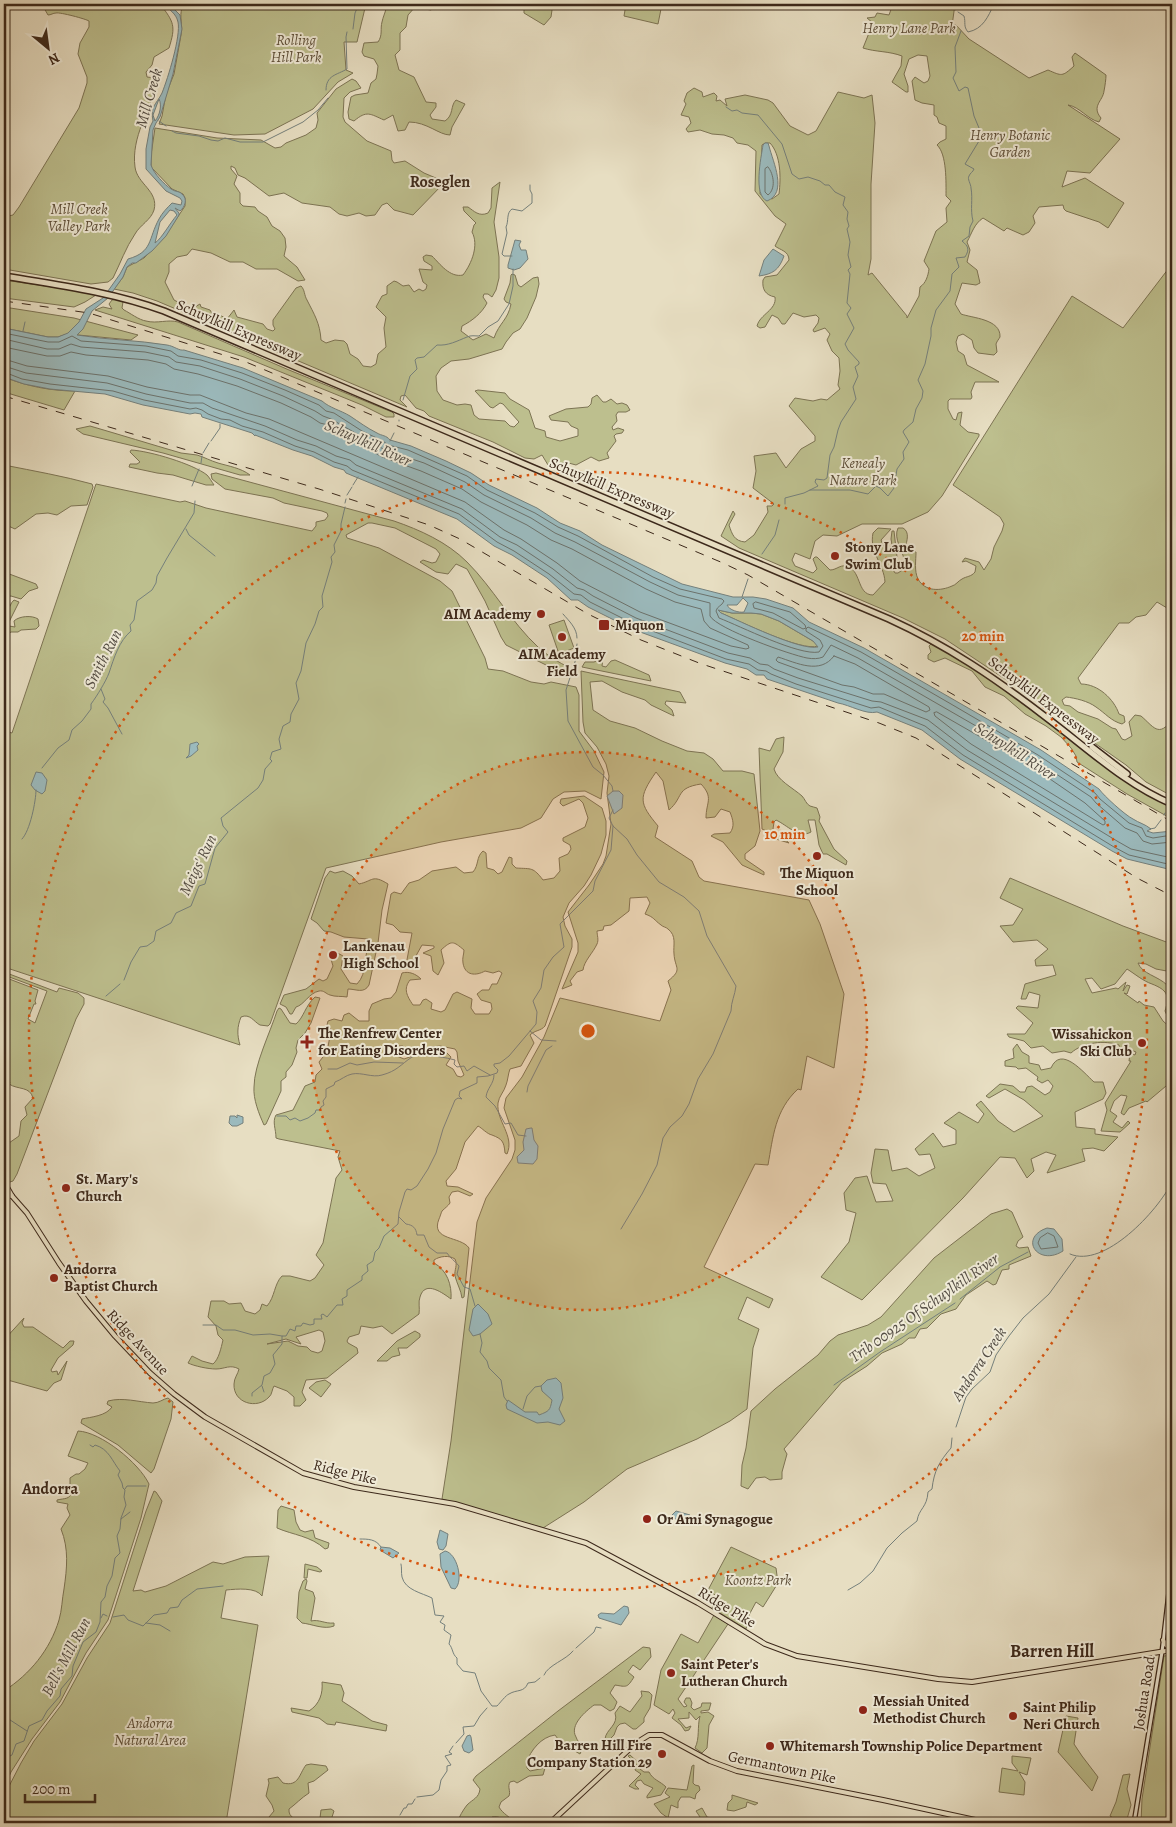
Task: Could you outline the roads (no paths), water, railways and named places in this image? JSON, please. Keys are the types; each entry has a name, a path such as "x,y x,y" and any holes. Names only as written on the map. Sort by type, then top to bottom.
{"highway":[{"name":"Schuylkill Expressway","path":"4,274 89,288 166,309 720,546 900,620 962,653 991,671 1137,782 1172,802"}],"main road":[{"name":"Ridge Avenue","path":"4,1182 86,1301 112,1333 150,1373 177,1397 206,1418 285,1464"},
{"path":"4,1194 12,1196"},
{"name":"Ridge Pike","path":"285,1464 303,1473 336,1483 455,1504 586,1543 698,1602 765,1644 797,1656 938,1679 972,1682 1172,1650"},
{"name":"Joshua Road","path":"1134,1823 1162,1652 1172,1566"},
{"path":"1163,1640 1166,1646 1172,1650"},
{"name":"Germantown Pike","path":"550,1823 636,1743 646,1736 655,1734 666,1736 710,1761 737,1772 841,1791 989,1823"}],"water":[{"name":"Schuylkill River","path":"164,4 169,4 180,15 182,29 173,74 160,117 153,130 151,165 165,184 184,196 185,203 180,211 175,208 179,215 166,236 152,251 127,267 123,277 108,298 92,311 83,329 77,335 167,345 243,368 322,401 390,440 411,446 471,473 489,485 537,508 560,523 580,531 602,545 682,584 733,597 766,599 793,608 809,622 864,648 1041,750 1099,789 1129,817 1151,829 1147,831 1153,833 1172,831 1172,870 1127,859 1112,851 960,759 922,730 877,712 863,711 767,679 764,675 756,675 747,669 725,663 632,629 578,600 571,600 547,578 512,555 494,546 457,519 346,473 344,470 312,456 255,436 252,433 202,417 201,414 190,414 143,405 105,394 50,389 24,384 4,377 4,328 48,337 58,337 68,333 79,322 86,309 103,298 128,259 142,253 146,249 159,219 172,203 181,205 182,201 180,198 166,191 146,169 146,149 153,121 152,116 153,109 165,86 178,37 177,19","holes":["159,99 160,110 155,121 153,115","170,210 174,211 177,215 155,243 160,222","743,598 748,603 744,612 734,611 727,605 737,605","718,610 732,613 761,614 779,621 813,641 818,647 809,647 784,640"]},
{"path":"765,143 768,143 776,168 778,184 777,191 767,201 760,192 759,184 761,158"},
{"path":"515,240 521,241 519,245 521,250 526,250 528,259 520,268 514,270 508,268 508,265"},
{"path":"773,249 784,256 782,261 775,270 759,276 764,260"},
{"path":"197,742 199,744 197,746 198,750 186,758 189,755 190,744"},
{"path":"36,772 42,773 47,780 45,791 42,794 31,785"},
{"path":"613,791 619,791 623,795 622,808 614,814 607,796"},
{"path":"237,1115 243,1117 243,1123 232,1126 229,1123 230,1116 237,1118"},
{"path":"532,1128 534,1140 538,1146 537,1159 533,1164 518,1163 517,1157 524,1150 523,1142 526,1129"},
{"path":"1047,1228 1054,1229 1062,1239 1063,1251 1046,1256 1039,1253 1033,1244 1034,1238 1038,1233"},
{"path":"478,1304 488,1314 492,1324 480,1334 473,1336 469,1330 473,1309"},
{"path":"556,1378 561,1383 563,1398 559,1409 565,1421 560,1425 548,1422 537,1423 507,1409 508,1400 525,1412 537,1412 539,1415 547,1411 550,1409 552,1400 542,1391 541,1386 547,1380"},
{"path":"676,1511 690,1515 688,1524 682,1523 673,1517 672,1515"},
{"path":"440,1530 448,1534 446,1546 443,1550 439,1549 437,1542"},
{"path":"381,1547 390,1548 399,1553 393,1558 380,1550"},
{"path":"445,1551 453,1557 458,1568 459,1580 455,1589 451,1588 441,1567 440,1554"},
{"path":"624,1606 628,1607 629,1613 621,1625 599,1618 598,1615 601,1613 614,1614"},
{"path":"470,1735 471,1737 473,1750 469,1753 464,1751 462,1746 467,1736"}],"waterway":[{"path":"353,29 355,13 359,4"},
{"path":"949,4 955,10"},
{"path":"958,12 964,16 968,32 981,25 994,4"},
{"path":"810,490 850,490 868,494 876,486 888,496 894,488 897,469 904,459 903,452 909,442 903,432 913,422 916,409 922,398 923,391 918,380 925,364 936,310 950,291 952,274 959,267 956,258 965,257 967,254 968,248 962,241 969,236 973,221 972,192 968,179 974,169 965,164 979,141 979,128 974,116 968,88 965,87 959,91 953,78 956,72 955,47 961,31"},
{"path":"326,90 326,85 330,78 347,69 347,32"},
{"path":"172,131 218,141 225,138 240,142 263,142 303,122 318,110 328,98"},
{"path":"726,107 732,111 737,110 742,113 758,115 782,144 792,174 799,179 808,177 829,185 835,192 845,197 843,205 848,212 849,226 847,229 850,242 848,255 851,267 848,270 850,274 847,303 851,308 847,314 854,328 845,344 859,362 855,367 858,376 853,387 856,399 838,430 830,455 827,478 824,480 816,479 815,482 818,486 804,493 785,498 785,504"},
{"name":"Mill Creek","path":"159,121 166,126"},
{"path":"512,256 504,256 502,254 507,233 508,215 512,209 522,211 532,203 530,185"},
{"path":"403,400 410,376 417,369 415,360 417,358 424,357 437,345 449,344 470,336 479,336 498,321 509,304 513,286 513,269"},
{"path":"23,331 25,322"},
{"name":"Smith Run","path":"211,441 220,428 220,424"},
{"name":"Schuylkill River","path":"390,441 394,433"},
{"name":"Smith Run","path":"203,453 209,443"},
{"name":"Smith Run","path":"201,463 202,456"},
{"name":"Smith Run","path":"192,486 199,469"},
{"name":"Meigs' Run","path":"353,485 358,477"},
{"name":"Meigs' Run","path":"347,495 352,487"},
{"name":"Meigs' Run","path":"345,503 346,499"},
{"name":"Smith Run","path":"42,768 58,748 69,740 72,730 91,709 91,704 106,680 120,645 131,631 130,625 134,620 137,601 152,590 157,576 194,513 195,501"},
{"name":"Meigs' Run","path":"124,980 131,962 140,947 147,946 154,941 156,931 171,923 176,913 191,906 199,886 205,884 215,848 228,832 223,826 221,818 258,788 263,780 265,769 272,761 270,759 272,752 281,749 279,739 283,726 290,722 291,714 299,699 296,683 301,671 306,643 319,611 323,607 322,596 332,562 331,557 335,552 334,545 341,531 345,507"},
{"path":"762,554 775,535 779,520"},
{"path":"186,529 189,535 215,556"},
{"path":"742,597 748,579"},
{"path":"563,614 574,628 577,638"},
{"path":"577,644 575,662 566,690 568,721 593,767 603,775 612,786 613,791"},
{"path":"101,689 105,699 103,702 122,734"},
{"name":"Smith Run","path":"22,839 30,823 36,790"},
{"path":"613,810 609,818 613,826 627,839 637,855 659,882 684,897 699,911 707,936 736,986 731,1011 713,1054 698,1079 689,1104 682,1116 670,1127 663,1138 657,1165 621,1229"},
{"path":"1150,829 1155,828 1161,820"},
{"path":"252,1396 252,1393 262,1385 264,1376 270,1373 275,1364 273,1355 282,1344 282,1336 286,1336 290,1329 295,1331 296,1326 301,1326 303,1323 314,1324 314,1319 322,1319 321,1315 323,1314 327,1317 337,1305 343,1305 342,1299 347,1296 347,1290 362,1280 362,1276 368,1271 367,1265 373,1261 375,1252 379,1248 384,1236 398,1224 399,1212 405,1192 407,1189 411,1190 417,1186 428,1169 436,1153 443,1129 455,1100 458,1098 462,1099 459,1096 460,1091 477,1083 477,1077 497,1073 498,1070 494,1064 500,1063 509,1056 536,1024 537,1012 533,1001 541,988 544,970 553,957 564,947 560,924 593,891 595,881 611,850 613,826"},
{"name":"Meigs' Run","path":"106,996 120,984"},
{"path":"530,1031 541,1040 556,1041"},
{"path":"527,1092 528,1086 546,1050 552,1046"},
{"path":"277,1116 286,1116 290,1120 295,1118 300,1121 308,1118 324,1105 326,1089 334,1085 335,1082 352,1074 378,1076 395,1070 412,1057 420,1055 455,1060 454,1064 457,1067 464,1066 467,1071 474,1066 490,1075"},
{"path":"328,1069 337,1069 350,1063 357,1065 374,1062 403,1063"},
{"path":"494,1075 486,1097 495,1106 505,1124 511,1123 518,1135 526,1136"},
{"name":"Andorra Creek","path":"1070,1254 1084,1256 1098,1253 1114,1245 1143,1221 1155,1208 1172,1182"},
{"path":"399,1217 406,1224 414,1227 417,1235 424,1235 429,1247 437,1253 447,1253 459,1266 457,1274 464,1287 470,1289 475,1306"},
{"name":"Trib 00925 Of Schuylkill River","path":"960,1299 1000,1267 1028,1252"},
{"name":"Andorra Creek","path":"956,1427 966,1397 990,1372 996,1355 1009,1336 1023,1318 1049,1294 1076,1257"},
{"name":"Trib 00925 Of Schuylkill River","path":"834,1385 880,1352 955,1303"},
{"path":"203,1325 216,1325 223,1330 235,1330 253,1335 270,1334 282,1336"},
{"path":"480,1334 482,1343 480,1352 487,1361 489,1368 501,1380 504,1397 507,1401"},
{"path":"262,1386 264,1392"},
{"path":"523,1409 527,1396 535,1387 541,1386"},
{"name":"Andorra Creek","path":"848,1590 860,1583 873,1571 887,1548 917,1521 928,1492 932,1489 938,1467 951,1448 952,1438"},
{"name":"Bell's Mill Run","path":"4,1759 12,1755 16,1744 24,1741 29,1726 42,1720 60,1696 61,1689 72,1676 73,1666 83,1642 96,1632 100,1622 101,1602 105,1597 107,1586 112,1576 115,1558 120,1553 117,1536 126,1505 125,1490 118,1475 120,1471 104,1449 90,1445"},
{"path":"125,1489 127,1486 146,1486"},
{"name":"Bell's Mill Run","path":"121,1519 130,1512"},
{"path":"360,1539 369,1539 381,1547"},
{"path":"401,1564 402,1577 407,1585 432,1598 435,1615 444,1616 440,1622 445,1625 444,1630 451,1635 449,1644 457,1658 457,1664 463,1671 475,1673 481,1691 492,1706 497,1706 508,1695 522,1690 528,1683 535,1682 540,1678"},
{"path":"113,1617 124,1615 128,1620 143,1626 154,1615 167,1613 170,1608 178,1607 182,1600 197,1589 223,1586"},
{"name":"Bell's Mill Run","path":"101,1618 103,1614 107,1616"},
{"path":"146,1623 160,1625 170,1631"},
{"path":"576,1648 594,1632 596,1627 601,1628"},
{"path":"544,1675 549,1668 573,1651"},
{"path":"456,1743 464,1734 463,1727 474,1726 487,1708"},
{"path":"4,1716 27,1731"},
{"path":"417,1797 433,1795 439,1790 441,1780 447,1771 447,1766 451,1765 445,1756 452,1754 449,1752 453,1746"},
{"path":"400,1815 404,1808 408,1804 412,1804 415,1799"}],"railway":[{"path":"4,301 89,313 246,362 723,563 748,575 1172,822"},
{"path":"4,396 319,489 429,525 460,539 588,614 641,640 699,663 879,723 916,738 1137,878 1172,896"}],"place":[{"name":"Stony Lane Swim Club","path":"835,556"},
{"name":"AIM Academy","path":"541,614"},
{"name":"Miquon","path":"604,625"},
{"name":"AIM Academy Field","path":"562,637"},
{"name":"The Miquon School","path":"817,856"},
{"name":"Lankenau High School","path":"333,955"},
{"name":"The Renfrew Center for Eating Disorders","path":"307,1042"},
{"name":"Wissahickon Ski Club","path":"1142,1043"},
{"name":"St. Mary's Church","path":"66,1188"},
{"name":"Andorra Baptist Church","path":"54,1278"},
{"name":"Or Ami Synagogue","path":"647,1519"},
{"name":"Saint Peter's Lutheran Church","path":"671,1673"},
{"name":"Messiah United Methodist Church","path":"863,1710"},
{"name":"Saint Philip Neri Church","path":"1013,1716"},
{"name":"Whitemarsh Township Police Department","path":"770,1746"},
{"name":"Barren Hill Fire Company Station 29","path":"662,1754"}],"district":[{"name":"Roseglen","path":"440,182"},
{"name":"Andorra","path":"50,1489"},
{"name":"Barren Hill","path":"1052,1651"}],"park label":[{"name":"Henry Lane Park","path":"909,28"},
{"name":"Rolling Hill Park","path":"296,48"},
{"name":"Henry Botanic Garden","path":"1010,144"},
{"name":"Mill Creek Valley Park","path":"79,218"},
{"name":"Kenealy Nature Park","path":"863,472"},
{"name":"Koontz Park","path":"758,1580"},
{"name":"Andorra Natural Area","path":"150,1732"}]}
